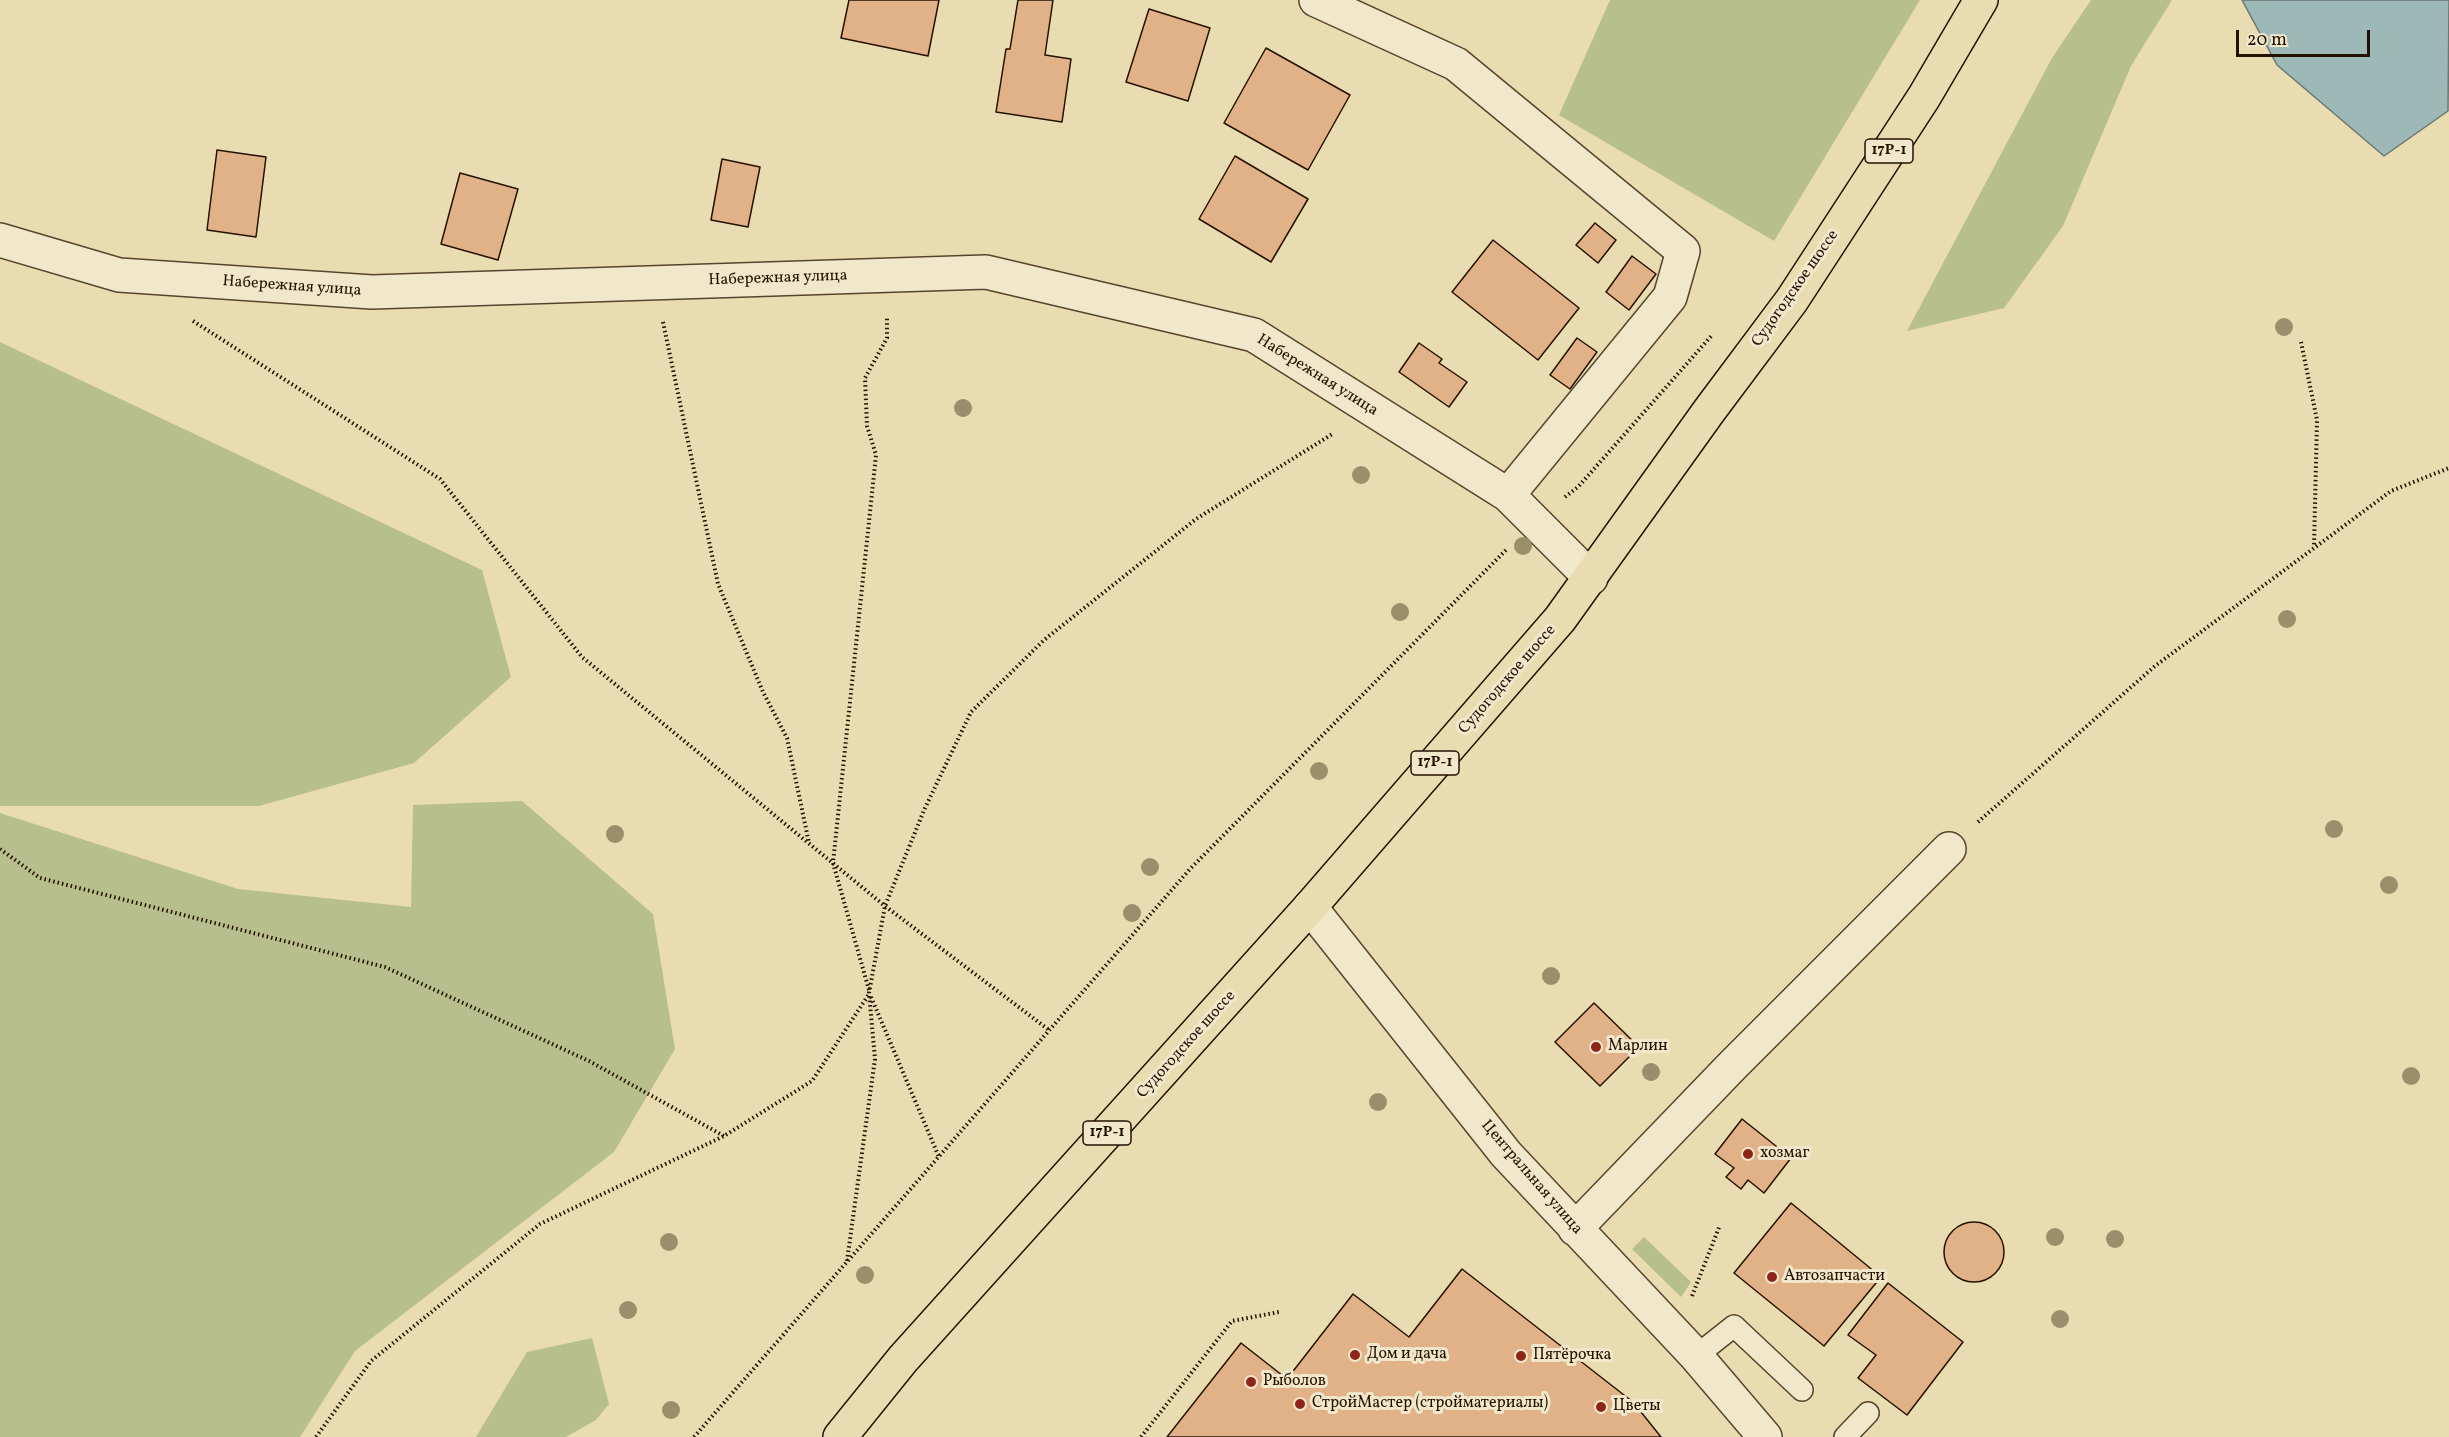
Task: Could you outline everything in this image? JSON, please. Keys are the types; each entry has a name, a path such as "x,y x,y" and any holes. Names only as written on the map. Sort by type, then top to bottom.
{"main road":[{"name":"Судогодское шоссе","path":"840,1437 903,1359 1310,907 1553,628 1792,300 1924,97 1981,0"}],"street":[{"path":"1316,0 1456,64 1683,251 1670,297 1508,495"},
{"name":"Набережная улица","path":"0,240 119,275 372,292 986,272 1254,335 1508,495 1591,578"},
{"path":"1575,1229 1733,1065 1948,849"},
{"name":"Центральная улица","path":"1310,907 1506,1154 1696,1356 1766,1437"}],"lane":[{"path":"1696,1356 1734,1326 1802,1390"},
{"path":"1845,1437 1868,1413"}],"path":[{"path":"888,275 886,338 865,378 867,426 876,455 832,863 869,993 939,1157"},
{"path":"655,283 718,584 763,692 787,738 809,843"},
{"path":"186,316 440,479 582,657 885,906 1049,1030"},
{"path":"694,1437 1190,869 1535,521 1578,487 1717,330"},
{"path":"2301,342 2317,420 2314,548"},
{"path":"847,1262 875,1059 869,993 885,906 925,808 971,712 1044,640 1196,519 1371,409"},
{"path":"1948,849 2156,666 2391,491 2449,468"},
{"path":"0,849 40,878 386,967 589,1061 724,1136"},
{"path":"316,1437 371,1361 540,1224 724,1136 812,1081 869,993"},
{"path":"1695,1289 1720,1225"},
{"path":"1141,1437 1232,1320 1279,1312"}],"green space":[{"path":"1610,0 1920,0 1774,241 1559,115"},
{"path":"2091,0 2172,0 2131,66 2063,226 2004,308 1907,331 2052,58"},
{"path":"0,342 482,570 511,677 414,763 259,806 0,806"},
{"path":"522,801 653,914 675,1049 614,1152 355,1351 300,1437 0,1437 0,813 238,889 411,907 413,805"},
{"path":"1644,1237 1691,1282 1681,1297 1632,1249"},
{"path":"592,1338 609,1404 596,1420 566,1437 476,1437 527,1352"}],"water":[{"path":"2242,0 2449,0 2448,111 2384,156 2277,65"}],"building":[{"path":"849,0 939,0 928,56 841,38"},
{"path":"1018,0 1053,0 1045,55 1071,59 1062,122 996,112 1006,49 1010,49"},
{"path":"1149,9 1210,28 1188,101 1126,82"},
{"path":"1266,48 1350,95 1308,170 1224,123"},
{"path":"217,150 266,157 256,237 207,230"},
{"path":"1235,156 1308,199 1271,262 1199,219"},
{"path":"722,159 760,167 748,227 711,220"},
{"path":"460,173 518,189 498,260 441,244"},
{"path":"1595,223 1616,240 1598,263 1576,245"},
{"path":"1493,240 1579,308 1538,360 1452,292"},
{"path":"1632,256 1656,274 1629,310 1606,292"},
{"path":"1577,338 1597,352 1570,389 1550,375"},
{"path":"1419,343 1442,359 1439,363 1467,382 1449,407 1399,372"},
{"path":"1594,1003 1639,1047 1600,1086 1555,1042"},
{"path":"1742,1119 1791,1158 1764,1193 1748,1180 1741,1189 1726,1177 1734,1168 1715,1154"},
{"path":"1791,1203 1881,1277 1824,1346 1734,1273"},
{"path":"1968,1222 1980,1222 1996,1230 2002,1240 2004,1252 2002,1264 1996,1274 1980,1282 1968,1282 1952,1274 1944,1258 1944,1246 1952,1230"},
{"path":"1462,1269 1633,1402 1661,1437 1167,1437 1241,1343 1287,1379 1353,1294 1409,1337"},
{"path":"1888,1283 1963,1342 1907,1415 1858,1378 1876,1355 1848,1335"}],"place":[{"name":"Марлин","path":"1596,1047"},
{"name":"хозмаг","path":"1748,1154"},
{"name":"Автозапчасти","path":"1772,1277"},
{"name":"Дом и дача","path":"1355,1355"},
{"name":"Пятёрочка","path":"1521,1356"},
{"name":"Рыболов","path":"1251,1382"},
{"name":"СтройМастер (стройматериалы)","path":"1300,1404"},
{"name":"Цветы","path":"1601,1407"}]}
